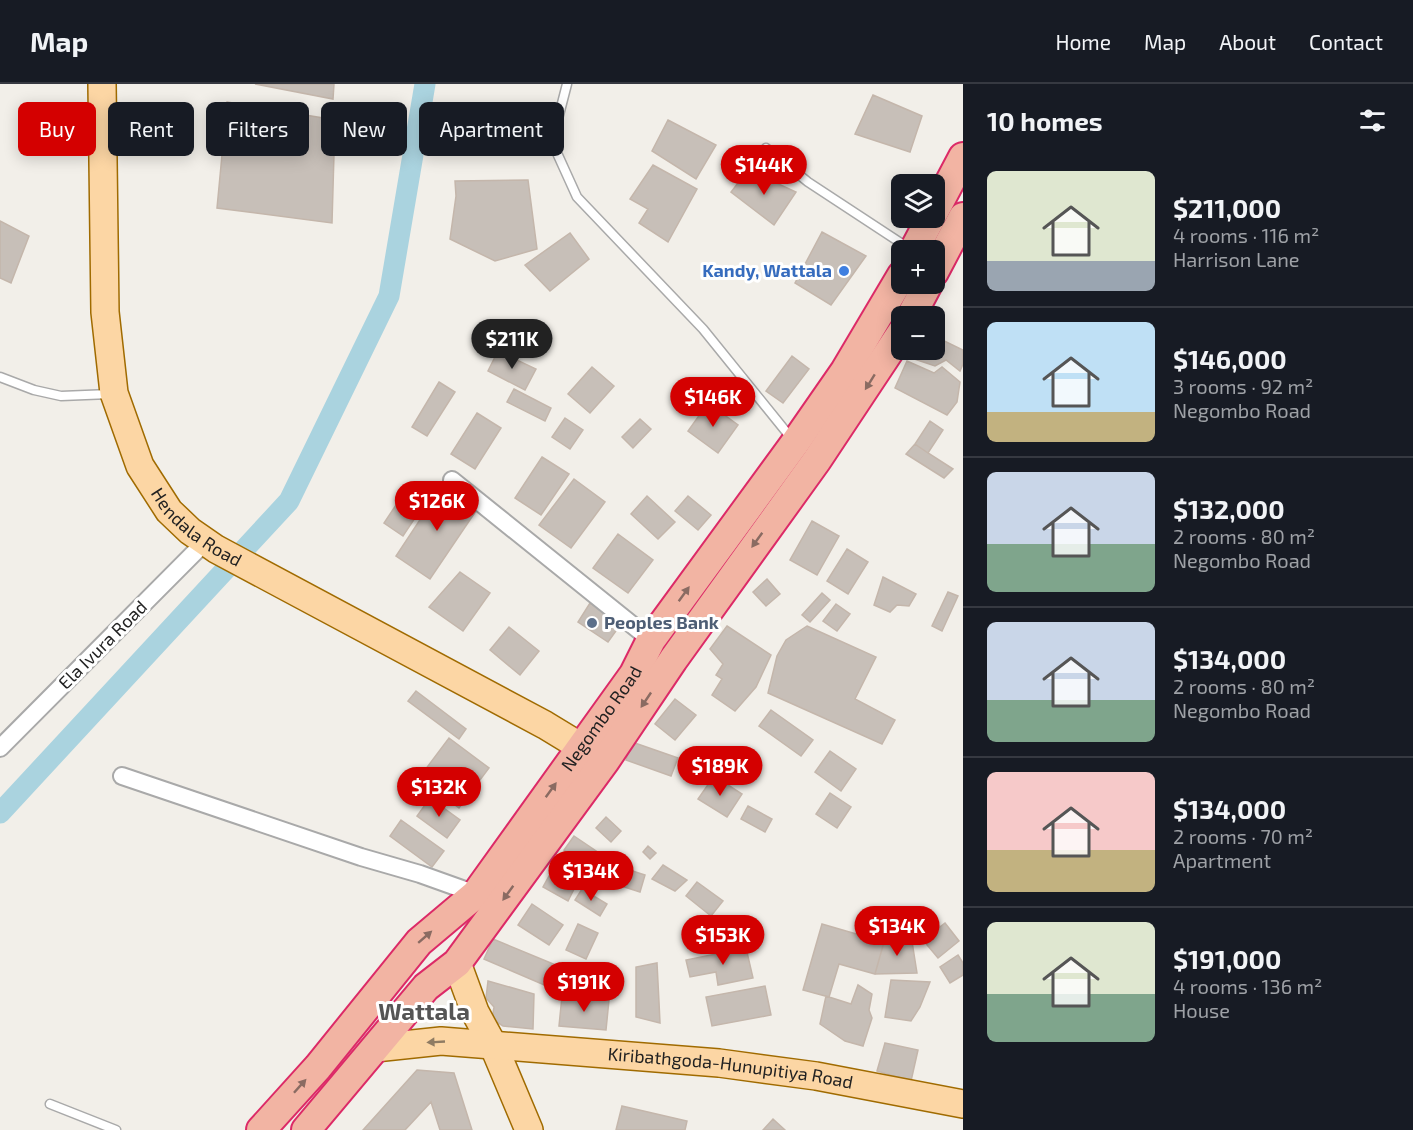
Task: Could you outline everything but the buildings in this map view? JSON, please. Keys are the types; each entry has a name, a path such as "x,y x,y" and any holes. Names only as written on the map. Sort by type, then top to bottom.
{"highway":[{"path":"945,191 963,157"},
{"path":"945,251 963,217"},
{"name":"Negombo Road","path":"306,1130 426,987 457,963 594,754 651,640 845,371 891,294"},
{"name":"Negombo Road","path":"261,1130 318,1067 418,942 476,894 594,754 700,621 817,460 891,349"}],"main road":[{"name":"Hendala Road","path":"102,84 105,312 114,393 140,466 169,511 210,545 594,754"},
{"path":"457,963 475,1012 494,1047 529,1130"},
{"name":"Kiribathgoda-Hunupitiya Road","path":"375,1048 441,1041 494,1047 719,1063 816,1076 963,1104"}],"street":[{"path":"452,480 651,640"},
{"name":"Ela Ivura Road","path":"0,748 210,545"},
{"path":"122,776 476,894"}],"lane":[{"path":"567,84 552,142 577,197 703,329 795,443"},
{"path":"766,148 808,182 898,240"},
{"path":"0,377 34,390 61,396 83,397 114,393"},
{"path":"50,1104 116,1130"}],"waterway":[{"path":"0,813 289,501 389,296 425,84"}],"place":[{"name":"Kandy, Wattala","path":"844,271"},
{"name":"Peoples Bank","path":"592,623"}],"district":[{"name":"Wattala","path":"424,1012"}]}
